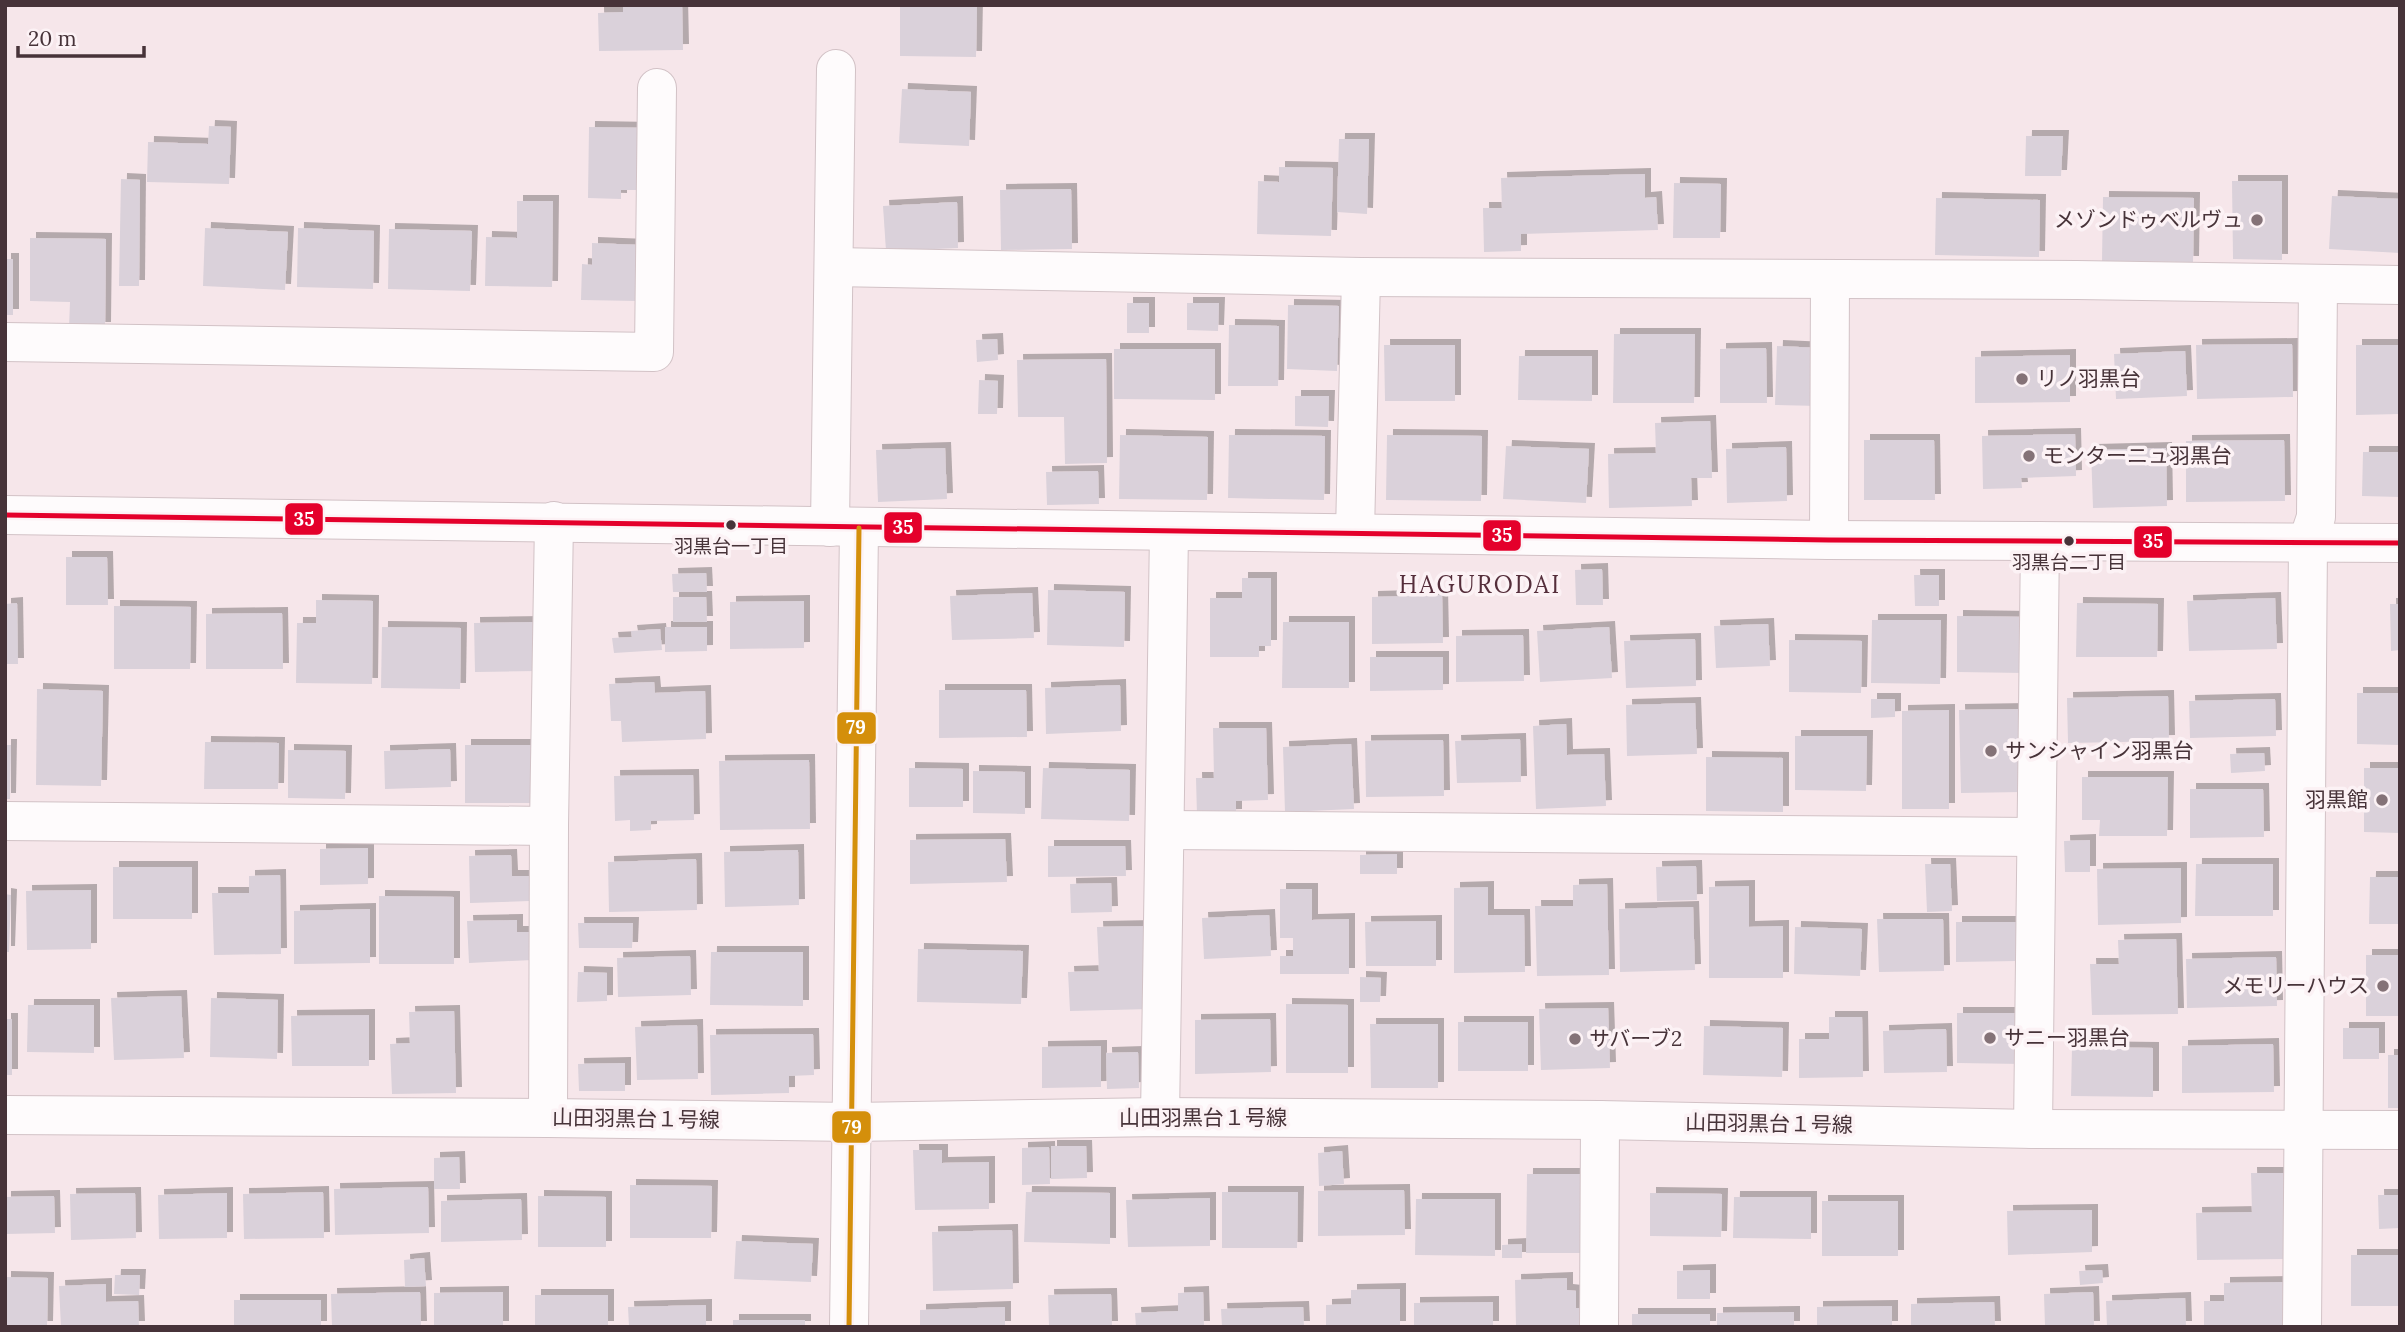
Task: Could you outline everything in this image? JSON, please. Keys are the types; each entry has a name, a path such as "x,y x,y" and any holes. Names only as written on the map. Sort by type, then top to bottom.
{"street":[{"path":"836,69 834,267 844,527 853,1122 849,1327"},
{"path":"5,342 654,352 657,88"},
{"path":"834,267 1361,277 2400,285"},
{"path":"1355,532 1361,277"},
{"path":"1829,540 1830,279"},
{"path":"2302,1327 2308,541 2316,517 2318,284"},
{"path":"5,515 1829,540 2400,543"},
{"path":"548,1118 554,521"},
{"path":"1160,1117 1168,532"},
{"path":"2033,1129 2040,541"},
{"path":"5,821 549,826"},
{"path":"1165,830 2036,837"},
{"name":"山田羽黒台１号線","path":"5,1115 853,1122 1160,1117 1600,1120 2033,1129 2400,1130"},
{"path":"1599,1327 1600,1120"}],"building":[{"path":"623,5 682,5 683,50 599,51 598,13 623,12"},
{"path":"900,5 977,5 976,57 900,56"},
{"path":"902,89 971,92 969,146 899,143"},
{"path":"209,126 231,127 229,184 147,182 148,142 208,144"},
{"path":"589,127 647,128 646,190 621,190 621,199 588,198"},
{"path":"2026,136 2063,136 2061,176 2025,176"},
{"path":"1339,139 1369,139 1367,214 1337,212"},
{"path":"1279,167 1333,168 1331,236 1257,234 1258,181 1279,182"},
{"path":"1645,174 1645,198 1656,197 1658,230 1521,234 1521,251 1484,252 1483,208 1502,208 1501,178"},
{"path":"121,179 140,180 139,286 119,286"},
{"name":"メゾンドゥベルヴュ","path":"2232,181 2282,181 2282,260 2233,259"},
{"path":"1674,183 1721,184 1720,238 1673,238"},
{"path":"1071,189 1072,249 1001,250 1000,190"},
{"path":"2332,196 2400,199 2400,253 2329,249"},
{"path":"2103,197 2194,198 2193,262 2102,261"},
{"path":"1936,198 2040,200 2039,257 1935,255"},
{"path":"517,201 553,201 552,287 485,286 486,237 517,238"},
{"path":"957,202 958,248 886,251 883,206"},
{"path":"205,228 288,232 285,290 203,286"},
{"path":"298,228 374,231 373,289 297,287"},
{"path":"389,229 472,231 470,291 388,289"},
{"path":"30,238 106,239 105,328 69,328 70,302 30,301"},
{"path":"592,243 641,245 639,301 581,300 582,264 592,265"},
{"path":"5,259 13,259 13,315 5,315"},
{"path":"1127,303 1149,303 1149,333 1127,333"},
{"path":"1187,303 1219,303 1218,331 1187,330"},
{"path":"1288,305 1339,306 1337,371 1287,369"},
{"path":"1229,325 1279,326 1278,386 1228,386"},
{"path":"1614,334 1695,334 1694,403 1613,403"},
{"path":"997,339 998,360 977,362 976,340"},
{"path":"2292,344 2293,397 2197,399 2196,345"},
{"path":"1384,345 1455,345 1455,401 1385,401"},
{"path":"2356,345 2400,345 2400,414 2356,415"},
{"path":"1777,346 1821,348 1820,406 1775,405"},
{"path":"1766,348 1767,403 1720,403 1720,349"},
{"path":"1114,349 1215,349 1215,400 1114,399"},
{"path":"2185,351 2187,396 2116,399 2114,354"},
{"name":"リノ羽黒台","path":"2070,355 2070,402 1975,403 1975,357"},
{"path":"1519,356 1592,356 1592,401 1518,400"},
{"path":"1106,359 1107,463 1065,464 1064,417 1018,417 1017,360"},
{"path":"979,380 998,381 997,414 978,414"},
{"path":"1295,396 1329,396 1328,427 1295,426"},
{"path":"1710,421 1712,478 1691,478 1692,506 1609,508 1608,454 1656,453 1655,423"},
{"name":"モンターニュ羽黒台","path":"2075,434 2076,476 2021,478 2022,488 1983,489 1982,436"},
{"path":"1120,435 1208,437 1207,500 1119,499"},
{"path":"1229,435 1325,436 1324,500 1228,498"},
{"path":"1387,435 1482,436 1481,501 1386,500"},
{"path":"1864,440 1934,440 1935,500 1864,500"},
{"path":"2284,440 2285,501 2186,502 2186,441"},
{"path":"1506,446 1589,449 1586,503 1503,499"},
{"path":"1786,447 1787,501 1727,503 1726,449"},
{"path":"945,448 947,499 878,502 876,450"},
{"path":"2166,448 2167,506 2093,508 2091,450"},
{"path":"2363,452 2400,452 2400,497 2362,496"},
{"path":"1098,471 1099,504 1047,505 1046,472"},
{"path":"66,557 107,557 108,605 66,605"},
{"path":"1602,569 1603,605 1576,605 1575,570"},
{"path":"706,573 707,592 673,592 672,574"},
{"path":"1914,575 1939,575 1939,606 1915,606"},
{"path":"1242,578 1271,578 1271,646 1259,646 1259,657 1210,657 1210,598 1242,598"},
{"path":"1048,590 1125,592 1124,647 1047,645"},
{"path":"1032,593 1034,638 952,640 950,596"},
{"path":"1442,595 1443,643 1372,644 1372,597"},
{"path":"673,597 706,597 707,622 673,622"},
{"path":"2275,598 2277,649 2189,651 2187,601"},
{"path":"316,600 373,601 372,684 296,683 297,623 316,623"},
{"path":"804,601 804,648 730,649 730,602"},
{"path":"17,603 18,664 5,664 5,604"},
{"path":"2077,603 2158,604 2157,657 2076,657"},
{"path":"2390,604 2400,604 2400,650 2391,651"},
{"path":"114,606 191,607 190,669 114,669"},
{"path":"282,613 283,669 206,669 206,614"},
{"path":"1957,616 2025,617 2025,673 1957,672"},
{"path":"1872,620 1941,620 1940,684 1871,683"},
{"path":"538,622 539,671 475,672 474,623"},
{"path":"1283,622 1349,622 1349,688 1282,688"},
{"path":"1768,624 1770,666 1716,668 1714,626"},
{"path":"382,627 461,628 460,689 381,688"},
{"path":"665,627 707,627 707,651 665,652"},
{"path":"1609,627 1612,678 1540,682 1537,631"},
{"path":"660,629 662,650 614,653 612,638 632,637 631,631"},
{"path":"1523,635 1524,681 1456,682 1456,636"},
{"path":"1695,639 1696,686 1626,688 1624,641"},
{"path":"1789,640 1862,641 1861,693 1789,692"},
{"path":"1370,657 1443,657 1443,690 1370,691"},
{"path":"654,682 655,693 705,691 706,739 622,742 621,721 611,721 609,684"},
{"path":"1120,685 1121,731 1046,734 1045,688"},
{"path":"37,689 103,691 101,786 36,785"},
{"path":"939,690 1026,690 1027,737 939,738"},
{"path":"2357,693 2400,693 2400,745 2357,744"},
{"path":"2168,696 2169,741 2068,743 2067,698"},
{"path":"1871,699 1895,699 1895,717 1871,718"},
{"path":"2275,699 2276,736 2190,738 2189,701"},
{"path":"1695,703 1697,754 1627,756 1626,705"},
{"name":"サンシャイン羽黒台","path":"2022,709 2023,792 1961,793 1959,710"},
{"path":"1949,710 1949,809 1902,809 1902,711"},
{"path":"1566,724 1567,755 1604,754 1606,806 1536,809 1533,726"},
{"path":"1213,728 1266,728 1268,800 1236,801 1236,815 1197,816 1196,778 1214,778"},
{"path":"1795,736 1867,736 1866,791 1795,790"},
{"path":"1520,739 1521,782 1457,783 1455,741"},
{"path":"1443,740 1444,796 1366,797 1365,741"},
{"path":"205,742 279,743 278,789 204,789"},
{"path":"1351,744 1354,809 1285,812 1283,747"},
{"path":"5,745 11,745 10,799 5,799"},
{"path":"465,745 536,745 536,803 465,803"},
{"path":"450,749 451,787 385,789 384,751"},
{"path":"288,750 346,751 345,799 288,798"},
{"path":"2264,753 2265,771 2231,773 2230,754"},
{"path":"1706,757 1783,758 1783,812 1706,811"},
{"path":"809,760 810,829 720,830 719,761"},
{"path":"909,768 963,769 963,807 909,807"},
{"path":"1043,768 1130,770 1129,821 1041,819"},
{"name":"羽黒館","path":"2364,768 2400,768 2400,833 2364,832"},
{"path":"973,771 1025,772 1025,814 973,813"},
{"path":"693,775 694,820 651,821 651,830 630,831 630,820 615,821 614,776"},
{"path":"2082,777 2168,777 2167,836 2099,836 2100,820 2082,820"},
{"path":"2190,789 2263,789 2264,837 2190,838"},
{"path":"1005,839 1007,882 910,884 910,840"},
{"path":"2090,840 2090,872 2065,872 2064,841"},
{"path":"1048,846 1125,846 1126,876 1048,877"},
{"path":"368,848 368,884 320,885 320,849"},
{"path":"798,850 799,905 725,907 724,852"},
{"path":"1397,854 1397,874 1360,874 1360,855"},
{"path":"511,855 512,876 530,876 530,901 470,903 469,856"},
{"path":"696,859 697,910 609,912 608,862"},
{"path":"1925,864 1950,864 1952,911 1927,912"},
{"path":"2196,864 2273,864 2273,916 2195,916"},
{"path":"1696,866 1697,900 1657,901 1656,867"},
{"path":"113,867 192,867 192,919 113,919"},
{"path":"2181,868 2181,923 2098,925 2097,869"},
{"path":"280,875 281,954 214,955 212,893 249,893 249,876"},
{"path":"2370,877 2400,877 2400,924 2369,924"},
{"path":"1111,883 1112,912 1071,913 1070,884"},
{"path":"1607,884 1609,975 1537,976 1535,906 1573,906 1573,885"},
{"path":"1749,886 1749,927 1783,926 1783,978 1709,978 1709,887"},
{"path":"1488,887 1488,915 1524,915 1525,972 1454,973 1454,888"},
{"path":"1280,889 1312,889 1312,920 1349,919 1349,974 1280,974 1280,956 1293,956 1293,938 1280,938"},
{"path":"91,890 91,949 27,950 26,891"},
{"path":"5,894 11,895 9,952 5,952"},
{"path":"379,896 454,897 454,964 379,964"},
{"path":"1693,907 1695,970 1620,972 1619,909"},
{"path":"370,909 370,963 294,964 294,911"},
{"path":"1269,915 1271,956 1204,959 1202,918"},
{"path":"1877,919 1943,919 1944,971 1879,972"},
{"path":"517,920 517,932 532,932 533,960 469,963 467,921"},
{"path":"1436,921 1436,966 1366,966 1365,922"},
{"path":"1956,922 2019,922 2018,961 1956,962"},
{"path":"578,923 633,923 632,948 579,948"},
{"path":"1148,926 1151,1009 1070,1011 1068,972 1099,971 1097,927"},
{"path":"1795,927 1862,929 1860,976 1794,974"},
{"path":"2176,939 2178,1014 2092,1015 2090,964 2119,964 2118,940"},
{"path":"918,949 1023,951 1021,1004 917,1002"},
{"path":"711,952 803,952 803,1006 710,1005"},
{"name":"メモリーハウス","path":"2366,955 2400,955 2400,1016 2366,1016"},
{"path":"690,956 691,995 618,997 617,958"},
{"path":"2276,957 2277,1006 2187,1008 2186,959"},
{"path":"578,972 607,973 607,1001 577,1002"},
{"path":"1360,977 1381,978 1380,1002 1360,1002"},
{"path":"181,996 184,1058 114,1060 111,998"},
{"path":"211,998 278,1000 277,1059 210,1057"},
{"path":"1286,1004 1348,1005 1348,1073 1286,1073"},
{"path":"28,1005 94,1005 94,1053 27,1052"},
{"name":"サバーブ2","path":"1608,1008 1610,1068 1541,1070 1539,1009"},
{"path":"454,1011 456,1093 392,1094 390,1044 410,1043 409,1012"},
{"name":"サニー羽黒台","path":"1957,1013 2023,1013 2023,1064 1957,1063"},
{"path":"369,1015 369,1066 292,1066 291,1016"},
{"path":"1829,1017 1862,1017 1863,1077 1799,1078 1799,1039 1829,1039"},
{"path":"5,1019 12,1019 12,1075 5,1075"},
{"path":"1270,1019 1271,1072 1195,1074 1195,1020"},
{"path":"1458,1022 1528,1022 1528,1071 1458,1071"},
{"path":"1370,1024 1438,1024 1438,1088 1371,1088"},
{"path":"697,1025 698,1079 637,1080 635,1027"},
{"path":"1704,1026 1783,1028 1782,1077 1703,1075"},
{"path":"2343,1028 2379,1028 2379,1059 2343,1059"},
{"path":"1946,1029 1947,1072 1884,1073 1883,1031"},
{"path":"813,1034 814,1075 789,1076 789,1093 711,1095 710,1035"},
{"path":"2273,1044 2274,1092 2182,1093 2182,1046"},
{"path":"1101,1046 1101,1087 1042,1088 1042,1047"},
{"path":"2072,1047 2153,1048 2153,1097 2071,1096"},
{"path":"1138,1052 1139,1088 1107,1089 1106,1053"},
{"path":"2388,1055 2400,1055 2400,1108 2388,1108"},
{"path":"625,1063 625,1091 579,1091 578,1064"},
{"path":"1051,1146 1086,1146 1087,1178 1051,1179"},
{"path":"1049,1147 1050,1184 1022,1185 1022,1148"},
{"path":"913,1150 942,1150 942,1163 989,1162 989,1209 915,1210"},
{"path":"1342,1151 1344,1184 1319,1186 1318,1153"},
{"path":"459,1157 460,1189 434,1189 434,1158"},
{"path":"2251,1173 2286,1173 2287,1259 2197,1260 2196,1213 2252,1212"},
{"path":"1527,1174 1584,1174 1583,1253 1526,1253"},
{"path":"630,1185 712,1186 711,1238 630,1238"},
{"path":"428,1187 429,1233 335,1235 334,1189"},
{"path":"1404,1190 1405,1235 1318,1236 1318,1191"},
{"path":"323,1192 324,1238 244,1239 243,1194"},
{"path":"1026,1192 1110,1193 1110,1244 1024,1242"},
{"path":"1222,1192 1298,1192 1297,1248 1222,1248"},
{"path":"135,1193 136,1238 71,1240 70,1194"},
{"path":"227,1193 227,1238 159,1239 158,1195"},
{"path":"1650,1193 1722,1194 1721,1237 1650,1236"},
{"path":"2378,1195 2400,1195 2400,1228 2379,1229"},
{"path":"54,1196 55,1233 5,1234 5,1197"},
{"path":"538,1196 606,1197 606,1247 538,1247"},
{"path":"1734,1197 1811,1197 1811,1239 1733,1238"},
{"path":"1210,1198 1210,1246 1128,1247 1126,1200"},
{"path":"521,1199 522,1240 441,1242 441,1201"},
{"path":"1416,1199 1495,1199 1495,1256 1415,1255"},
{"path":"1822,1201 1898,1201 1898,1256 1822,1256"},
{"path":"2092,1210 2092,1252 2008,1255 2007,1211"},
{"path":"1012,1230 1013,1289 933,1291 932,1232"},
{"path":"736,1241 813,1244 811,1282 734,1279"},
{"path":"1522,1244 1522,1258 1502,1258 1502,1245"},
{"path":"2351,1255 2400,1255 2400,1306 2351,1306"},
{"path":"424,1258 426,1286 405,1287 404,1260"},
{"path":"1710,1270 1710,1299 1677,1299 1677,1271"},
{"path":"2102,1270 2103,1283 2080,1285 2079,1271"},
{"path":"115,1275 140,1275 139,1295 114,1294"},
{"path":"5,1277 48,1278 47,1327 5,1327"},
{"path":"1567,1278 1567,1290 1576,1291 1576,1308 1586,1308 1587,1327 1516,1327 1515,1280"},
{"path":"2285,1282 2286,1325 2204,1326 2204,1301 2224,1301 2224,1283"},
{"path":"106,1284 106,1302 138,1301 139,1327 61,1327 59,1286"},
{"path":"1400,1289 1400,1327 1326,1327 1326,1305 1351,1304 1351,1290"},
{"path":"420,1292 421,1327 332,1327 331,1294"},
{"path":"503,1292 503,1327 434,1327 434,1293"},
{"path":"1203,1292 1204,1327 1136,1327 1135,1313 1178,1311 1178,1293"},
{"path":"2093,1292 2094,1327 2045,1327 2044,1294"},
{"path":"1111,1294 1112,1327 1049,1327 1048,1295"},
{"path":"535,1295 608,1295 608,1327 535,1327"},
{"path":"2185,1298 2186,1327 2107,1327 2106,1301"},
{"path":"234,1300 321,1300 321,1327 234,1327"},
{"path":"1493,1302 1493,1327 1414,1327 1414,1303"},
{"path":"1994,1302 1995,1327 1911,1327 1911,1304"},
{"path":"706,1305 706,1327 629,1327 628,1307"},
{"path":"1892,1306 1892,1327 1817,1327 1817,1307"},
{"path":"1005,1307 1005,1327 920,1327 920,1310"},
{"path":"1303,1307 1304,1327 1222,1327 1221,1309"},
{"path":"1794,1312 1794,1327 1717,1327 1717,1313"},
{"path":"1632,1314 1710,1314 1710,1327 1632,1327"},
{"path":"733,1320 805,1320 805,1327 733,1327"}],"transit line":[{"name":"35","path":"5,515 1829,540 2400,543"},
{"name":"79","path":"849,1327 859,528"}],"place":[{"name":"メゾンドゥベルヴュ","path":"2257,220"},
{"name":"リノ羽黒台","path":"2022,379"},
{"name":"モンターニュ羽黒台","path":"2029,456"},
{"name":"羽黒台一丁目","path":"731,525"},
{"name":"羽黒台二丁目","path":"2069,541"},
{"name":"サンシャイン羽黒台","path":"1991,751"},
{"name":"羽黒館","path":"2382,800"},
{"name":"メモリーハウス","path":"2383,986"},
{"name":"サニー羽黒台","path":"1990,1038"},
{"name":"サバーブ2","path":"1575,1039"}],"district":[{"name":"HAGURODAI","path":"1480,585"}]}
